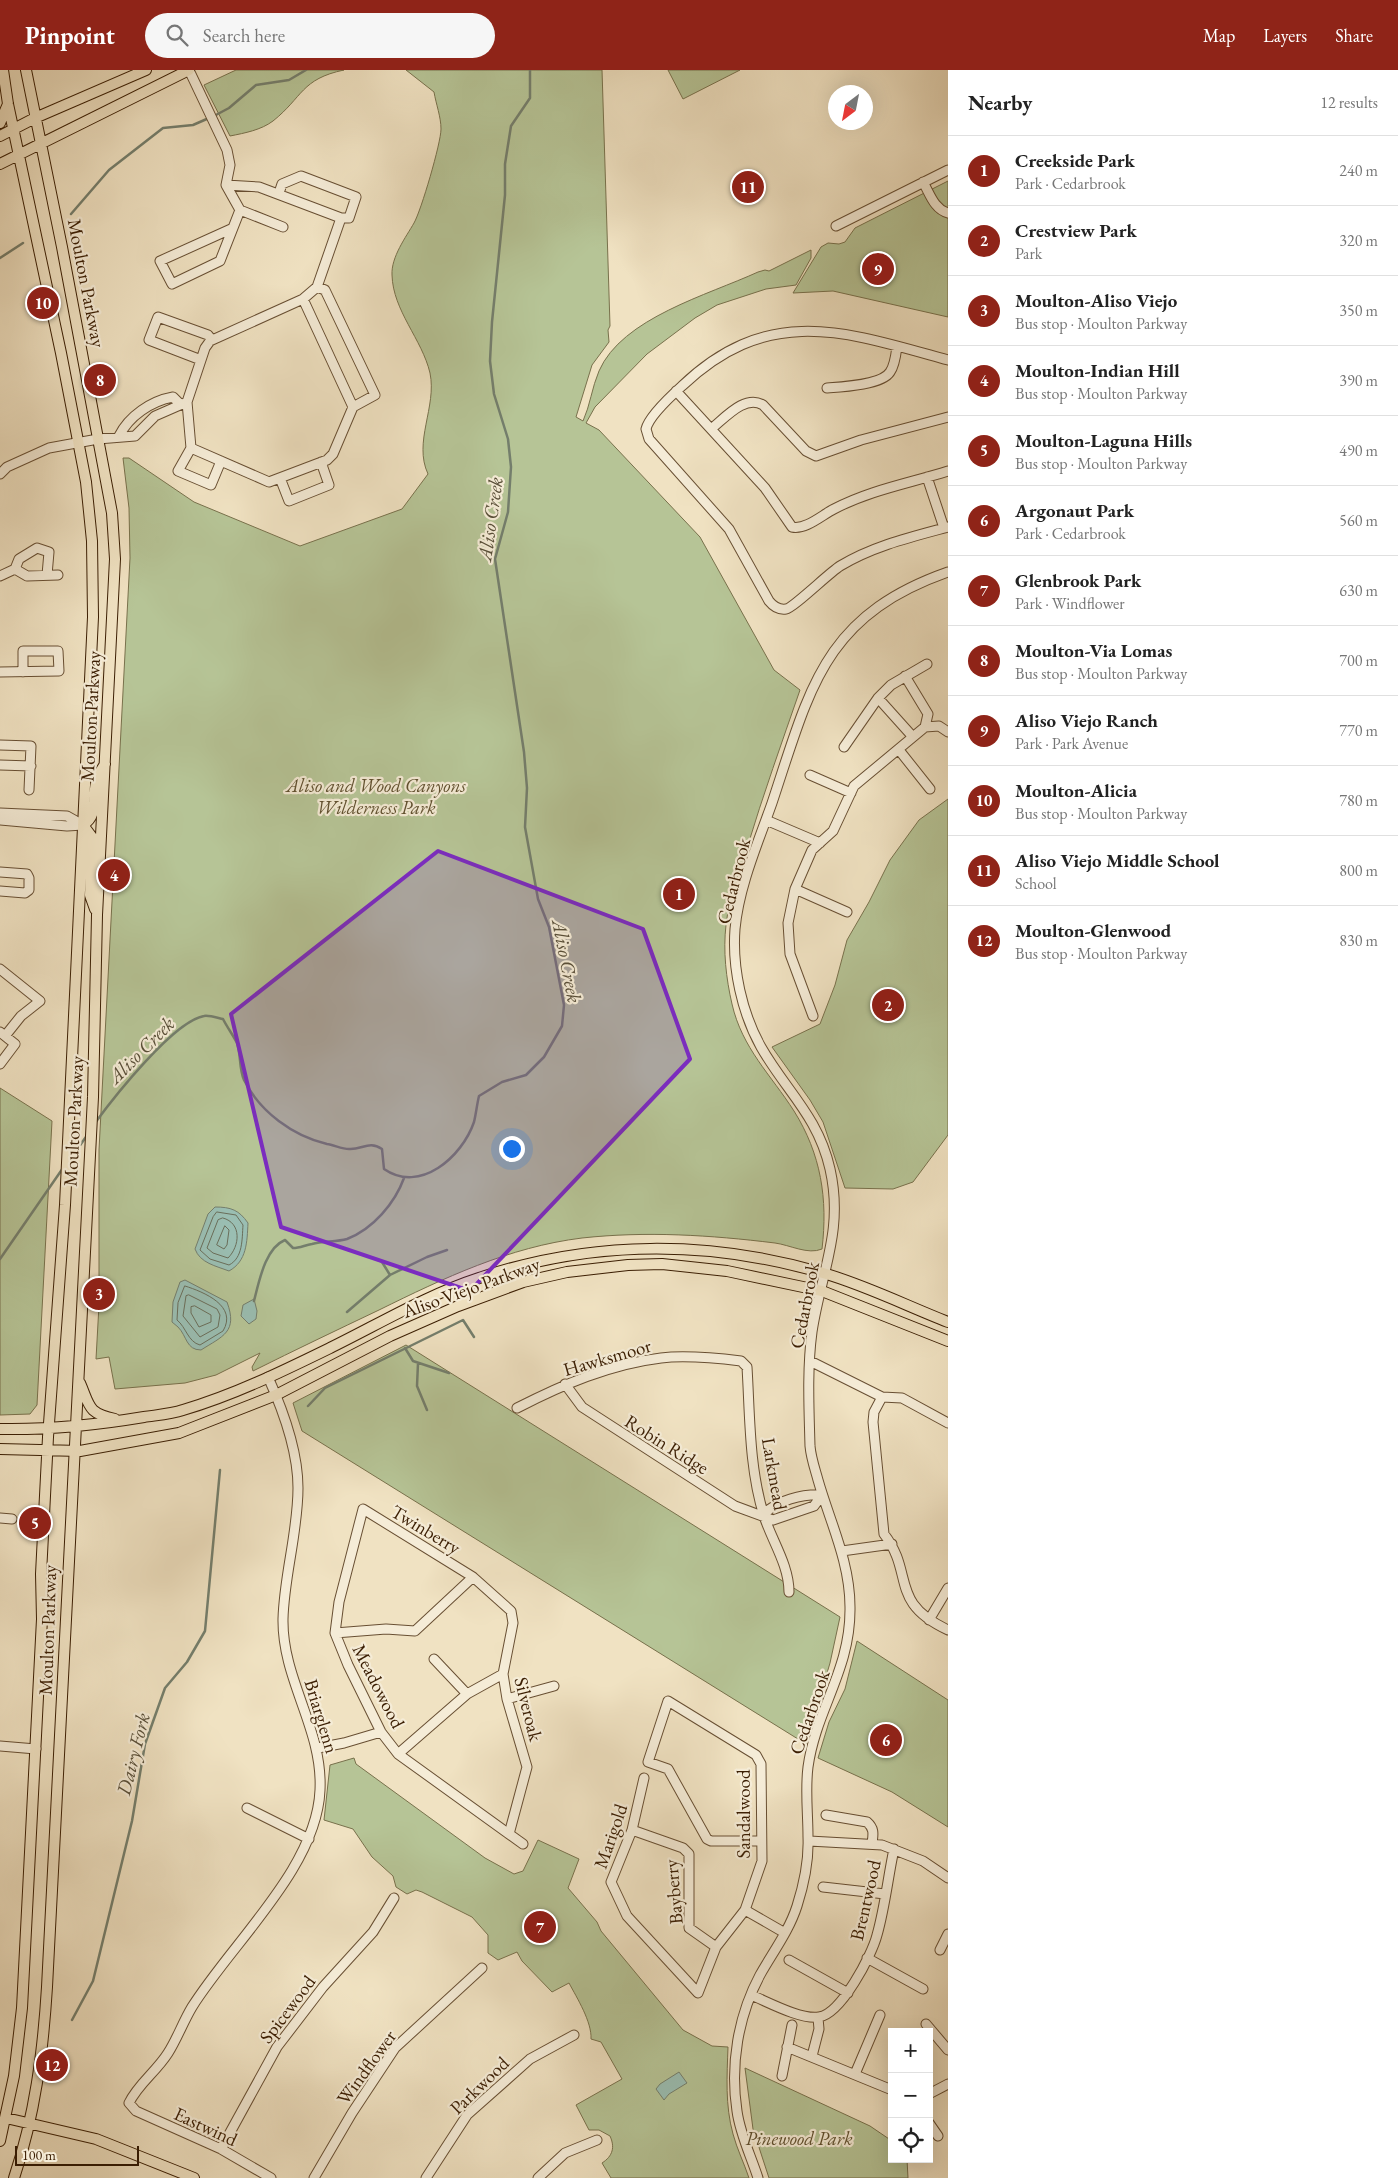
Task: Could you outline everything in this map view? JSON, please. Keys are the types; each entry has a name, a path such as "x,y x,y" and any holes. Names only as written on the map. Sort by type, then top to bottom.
{"main road":[{"name":"Moulton Parkway","path":"0,2141 2,2117 22,2008 36,1749 49,1428 66,1205 93,617 90,515 79,442 8,104 3,70"},
{"name":"Moulton Parkway","path":"14,2178 30,2124 42,2056 47,1987 73,1451 93,1097 97,915 115,559 114,525 42,143 26,70"},
{"path":"0,136 35,118 146,70"},
{"path":"0,164 189,70"},
{"path":"0,123 8,104"},
{"path":"97,915 90,895 92,837 83,825 91,817 94,810 95,785 106,763"},
{"name":"Aliso Viejo Parkway","path":"0,1429 75,1428 182,1411 268,1377 422,1302 477,1278 557,1257 642,1247 680,1248 772,1260 825,1274 948,1322"},
{"name":"Aliso Viejo Parkway","path":"0,1448 48,1448 73,1451 179,1434 276,1395 390,1336 458,1306 523,1282 567,1272 628,1264 662,1264 727,1270 822,1291 948,1341"},
{"path":"78,1380 92,1410 98,1415 123,1421"},
{"path":"2,2117 96,2140 194,2178"}],"street":[{"path":"189,70 201,100 226,148 230,165 226,184 240,210 283,227"},
{"path":"836,226 948,170"},
{"path":"226,184 259,187 341,218 349,218 356,197 301,176 282,184 279,193"},
{"path":"923,182 934,203 941,211 948,213"},
{"path":"233,228 160,261 172,284 220,261 233,228 240,210"},
{"path":"0,474 7,467 36,453 79,442 119,436 135,436 155,416 174,409 183,403 202,360 205,348 212,340 303,299 317,287 341,218"},
{"path":"191,448 269,482 321,462 333,454 353,407 375,395 325,290 317,287"},
{"path":"303,299 353,407"},
{"path":"202,360 149,340 158,317 208,335 212,340"},
{"path":"927,477 946,527 865,552 820,581 794,605 786,609 774,606 729,529 649,440 646,429 650,419 676,391 718,357 755,340 775,334 800,330 828,330 948,360"},
{"path":"827,388 853,386 888,375 892,369 898,346"},
{"path":"676,391 765,488 792,527 804,526 843,504 872,492 948,471"},
{"path":"119,436 123,428 153,402 172,397 183,403"},
{"path":"712,429 744,404 753,401 759,403 806,452 816,456 861,440 948,417"},
{"path":"183,403 191,448 178,471 210,485 221,461"},
{"path":"280,478 289,502 329,485 321,462"},
{"path":"0,576 14,568 18,559 37,548 49,552 47,575"},
{"path":"14,568 28,576 58,575"},
{"name":"Cedarbrook","path":"758,2178 738,2115 735,2088 737,2044 751,1995 785,1934 802,1888 809,1841 806,1806 808,1765 817,1729 844,1661 849,1632 850,1605 848,1575 842,1551 822,1495 810,1453 810,1362 812,1332 836,1216 834,1187 828,1159 803,1106 760,1045 742,999 735,959 735,927 748,873 801,715 815,680 832,652 855,624 883,602 912,584 948,572"},
{"path":"0,672 23,672 59,671 58,651 23,651 23,672"},
{"path":"844,747 878,698 891,685 927,664"},
{"path":"905,676 928,714 925,727"},
{"path":"878,698 913,737"},
{"path":"813,1016 790,954 788,923 795,888 812,850 833,831 851,793 861,779 925,727 939,726 948,732"},
{"path":"0,745 31,746 30,790"},
{"path":"899,750 930,789"},
{"path":"0,765 30,766"},
{"path":"810,775 851,793"},
{"path":"0,813 67,816 83,825"},
{"path":"0,820 67,826 83,825"},
{"path":"766,820 820,843"},
{"path":"0,872 27,874 30,878 29,890 25,894 0,890"},
{"path":"795,888 847,912"},
{"path":"0,969 40,1001 3,1034 15,1044 0,1064"},
{"name":"Hawksmoor","path":"517,1408 566,1384 615,1368 661,1358 741,1361"},
{"name":"Larkmead","path":"741,1361 746,1367 753,1465 764,1515 788,1577 788,1592"},
{"path":"810,1362 882,1397 902,1398 948,1423"},
{"name":"Briarglenn","path":"129,2103 134,2092 168,2054 192,2007 283,1883 309,1839 319,1809 320,1768 318,1748 287,1660 283,1619 298,1487 290,1433 268,1377"},
{"name":"Robin Ridge","path":"566,1384 582,1407 610,1428 734,1506 764,1515 773,1520 814,1506 822,1495"},
{"path":"882,1397 874,1412 873,1422 884,1534 892,1544 911,1603 929,1620 948,1630"},
{"path":"764,1515 769,1508 807,1494 822,1495"},
{"path":"780,1504 784,1516"},
{"name":"Twinberry","path":"362,1509 474,1577"},
{"name":"Meadowood","path":"362,1509 339,1602 335,1633 381,1732 398,1754 523,1844"},
{"path":"0,1518 12,1519"},
{"path":"842,1551 892,1544"},
{"path":"335,1633 386,1629 415,1631 474,1577"},
{"name":"Silveroak","path":"474,1577 511,1611 512,1616 503,1674 507,1699 527,1767 509,1834"},
{"path":"929,1620 948,1588"},
{"path":"434,1659 467,1694"},
{"path":"398,1754 467,1694 503,1674"},
{"path":"507,1699 554,1686"},
{"name":"Sandalwood","path":"698,1992 716,1947 745,1910 762,1861 760,1759 668,1701 648,1762 668,1769 707,1839 711,1841 761,1841"},
{"path":"318,1748 344,1744 381,1732"},
{"path":"0,1746 36,1749"},
{"name":"Marigold","path":"644,1778 632,1830 611,1882 627,1916 698,1992"},
{"path":"247,1808 309,1839"},
{"path":"826,1815 867,1822 872,1827 874,1833 872,1844"},
{"name":"Bayberry","path":"632,1830 683,1848 689,1854 689,1928 716,1947"},
{"path":"809,1841 872,1844 894,1849 923,1861 948,1878"},
{"name":"Brentwood","path":"818,2018 836,2009 848,1993 877,1936 894,1849"},
{"path":"822,1887 885,1894"},
{"name":"Spicewood","path":"221,2149 277,2047 323,1987 373,1932 394,1898"},
{"path":"745,1910 785,1934"},
{"path":"940,1950 948,1934"},
{"path":"867,1958 923,1989"},
{"path":"789,1960 848,1993"},
{"name":"Windflower","path":"314,2178 352,2113 395,2048 482,1968"},
{"path":"751,1995 797,2014 818,2018 819,2029 812,2056"},
{"path":"855,2074 880,2015"},
{"path":"926,2024 948,2050"},
{"path":"782,2076 792,2025"},
{"name":"Parkwood","path":"426,2178 467,2115 530,2059 574,2034"},
{"path":"788,2047 888,2088"},
{"path":"933,2092 948,2084"},
{"name":"Eastwind","path":"129,2103 136,2111 221,2149 271,2178"},
{"path":"933,2129 938,2136"},
{"path":"538,2178 565,2153 596,2140"}],"highlighted area":[{"path":"438,851 643,929 690,1059 470,1291 281,1227 231,1014"}],"green space":[{"path":"236,70 344,70 319,78 273,121 263,127 230,136 204,85"},
{"name":"Aliso and Wood Canyons Wilderness Park","path":"406,70 602,70 610,326 608,330 609,342 592,365 576,417 583,421 599,371 610,352 627,336 646,322 668,310 758,272 769,271 811,250 811,258 796,285 766,289 717,305 695,318 647,354 595,407 586,423 599,430 700,537 774,670 800,690 732,895 727,915 725,955 732,1004 743,1034 750,1048 794,1111 811,1144 823,1195 824,1230 822,1249 811,1251 775,1243 654,1234 606,1236 555,1242 477,1265 403,1298 253,1371 252,1367 260,1353 216,1375 185,1383 115,1389 109,1357 96,1359 99,1305 99,1150 130,558 129,508 123,458 129,458 194,502 300,546 402,509 428,474 423,450 431,399 430,373 421,348 397,301 392,268 396,254 414,223 426,192 438,148 441,124 434,92"},
{"path":"668,70 740,70 683,99"},
{"path":"948,181 948,317 833,291 793,293 821,247 828,243 839,244 845,242 855,228"},
{"path":"948,799 948,1135 913,1182 893,1189 845,1188 823,1122 810,1100 772,1047 820,1024 835,985 847,940 890,860 919,820"},
{"path":"0,1088 52,1121 37,1405 30,1414 0,1415"},
{"path":"406,1345 840,1617 830,1663 806,1744 302,1431 293,1403"},
{"path":"857,1641 948,1700 948,1827 892,1792 818,1758 829,1722 845,1689"},
{"path":"354,1758 356,1764 485,1858 514,1874 523,1871 538,1840 579,1859 568,1888 597,1922 601,1931 683,2030 712,2046 728,2047 727,2090 730,2123 749,2178 611,2178 602,2163 609,2157 612,2151 610,2136 599,2130 589,2130 576,2105 622,2079 601,2042 591,2039 587,2018 569,1983 552,1992 522,1961 517,1952 498,1960 488,1953 488,1935 472,1917 422,1892 416,1890 407,1894 396,1887 393,1876 372,1857 353,1829 324,1820 330,1765"},
{"name":"Pinewood Park","path":"745,2068 870,2126 888,2138 888,2163 907,2163 908,2178 769,2178 753,2129"}],"water":[{"path":"215,1207 234,1210 248,1223 243,1256 235,1267 229,1271 205,1261 197,1254 195,1249 208,1214"},
{"path":"185,1280 227,1302 230,1312 231,1320 226,1332 222,1337 201,1350 192,1348 178,1327 172,1322 173,1302 180,1282"},
{"path":"254,1299 257,1311 256,1319 249,1324 241,1316 243,1305"},
{"path":"679,2072 687,2083 669,2094 664,2100 656,2089 660,2084"}],"waterway":[{"path":"214,116 229,108 256,85 289,80 306,70"},
{"name":"Aliso Creek","path":"95,1123 130,1079 161,1045 191,1021 204,1016 211,1016 223,1019 237,1043 244,1080 259,1102 279,1121 302,1135 341,1148 354,1149 369,1145 377,1146 382,1149 384,1169 398,1176 412,1177 438,1168 450,1159 460,1148 474,1122 479,1096 502,1082 526,1075 544,1057 562,1026 564,1005 549,927 538,899 525,827 527,788 524,752 495,559 508,512 511,467 508,439 494,394 490,361 492,322 505,195 505,164 511,126 530,98 530,70"},
{"path":"71,214 109,170 163,128 193,125 209,118"},
{"path":"0,258 23,243"},
{"name":"Aliso Creek","path":"71,1158 88,1134"},
{"name":"Aliso Creek","path":"0,1259 63,1168"},
{"name":"Dairy Fork","path":"254,1301 264,1266 272,1250 278,1244 285,1240 293,1248 296,1248 316,1243 343,1240 357,1235 374,1222 389,1206 404,1178"},
{"path":"382,1262 390,1275 427,1257 447,1250"},
{"path":"347,1312 390,1275"},
{"path":"308,1406 325,1388 463,1320 474,1337"},
{"path":"405,1348 413,1361 449,1373"},
{"path":"418,1363 417,1386 427,1410"},
{"name":"Dairy Fork","path":"72,2020 93,1981 132,1821 145,1744 165,1688 187,1662 205,1631 220,1470"}],"place":[{"name":"Aliso Viejo Middle School","path":"748,187"},
{"name":"Aliso Viejo Ranch","path":"878,269"},
{"name":"Moulton-Alicia","path":"43,303"},
{"name":"Moulton-Via Lomas","path":"100,380"},
{"name":"Moulton-Indian Hill","path":"114,875"},
{"name":"Creekside Park","path":"679,894"},
{"name":"Crestview Park","path":"888,1005"},
{"name":"Moulton-Aliso Viejo","path":"99,1294"},
{"name":"Moulton-Laguna Hills","path":"35,1523"},
{"name":"Argonaut Park","path":"886,1740"},
{"name":"Glenbrook Park","path":"540,1927"},
{"name":"Moulton-Glenwood","path":"52,2065"}]}
